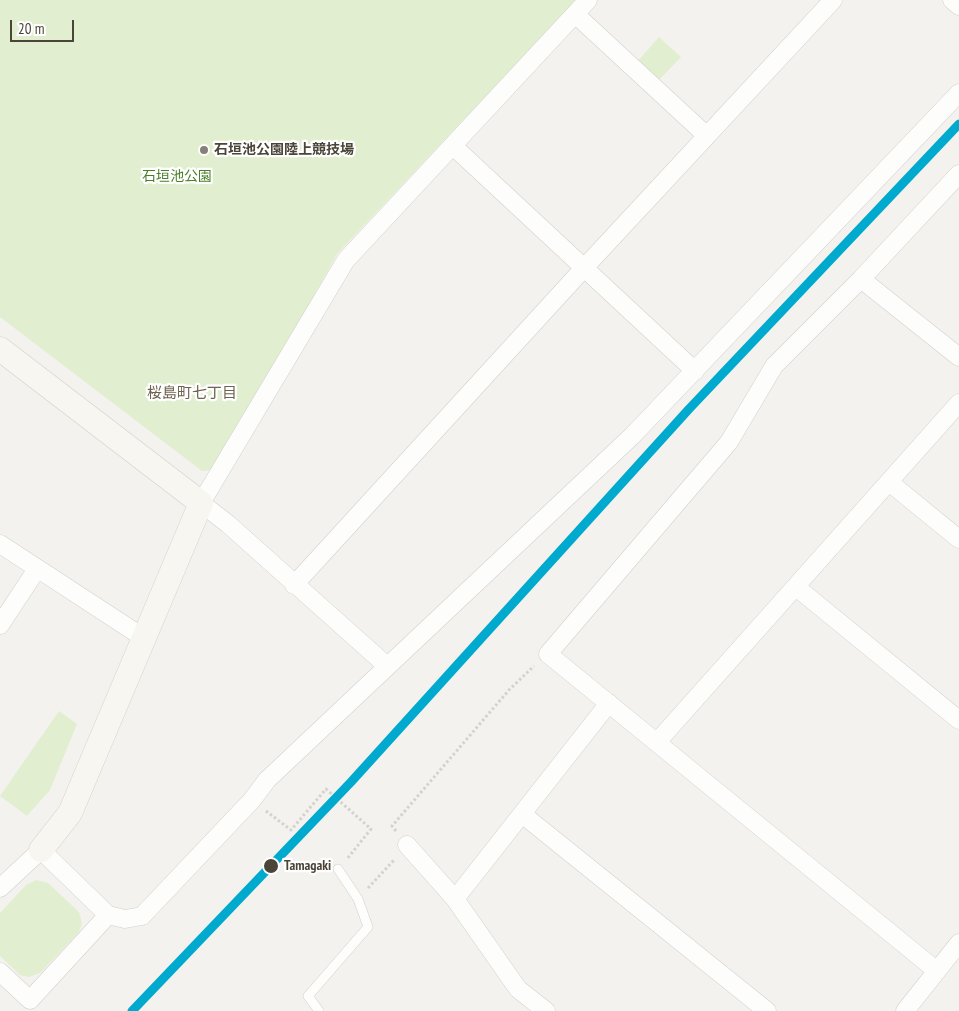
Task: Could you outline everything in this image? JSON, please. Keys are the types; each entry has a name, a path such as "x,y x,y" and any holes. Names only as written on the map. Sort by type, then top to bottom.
{"street":[{"path":"0,888 41,850 70,813 201,503 346,260 588,0"},
{"path":"294,585 584,268 833,0"},
{"path":"952,0 959,6"},
{"path":"575,14 707,136"},
{"path":"41,850 108,915 125,919 142,916 252,800 267,780 632,436 959,93"},
{"path":"453,146 695,371"},
{"path":"937,971 548,654 729,442 774,366 861,279 959,174"},
{"path":"861,279 959,357"},
{"path":"0,349 228,524 294,585 387,666"},
{"path":"657,742 959,403"},
{"path":"889,482 959,539"},
{"path":"0,544 144,638"},
{"path":"0,626 37,569"},
{"path":"796,587 959,720"},
{"path":"455,899 609,703"},
{"path":"522,814 767,1011"},
{"path":"407,846 455,899 518,989 546,1011"},
{"path":"0,972 31,1006 108,915"},
{"path":"905,1011 959,943"}],"lane":[{"path":"319,1011 308,996 368,927 358,899 338,869"}],"path":[{"path":"358,899 407,846 392,826 509,690 548,654"},
{"path":"252,800 291,830 326,789 372,829 338,869"}],"green space":[{"name":"石垣池公園陸上競技場","path":"0,0 576,0 337,254 218,470 202,471 0,317"},
{"path":"659,37 681,57 657,82 637,62"},
{"path":"59,711 77,724 50,790 27,816 0,796"},
{"path":"36,880 48,883 79,912 82,923 79,932 40,973 29,977 20,975 0,956 0,913 26,885"}],"transit line":[{"path":"132,1011 351,782 689,409 959,124"}],"place":[{"name":"石垣池公園陸上競技場","path":"204,150"},
{"name":"Tamagaki","path":"271,866"}],"district":[{"name":"桜島町七丁目","path":"192,394"}],"park label":[{"name":"石垣池公園","path":"177,177"}]}
